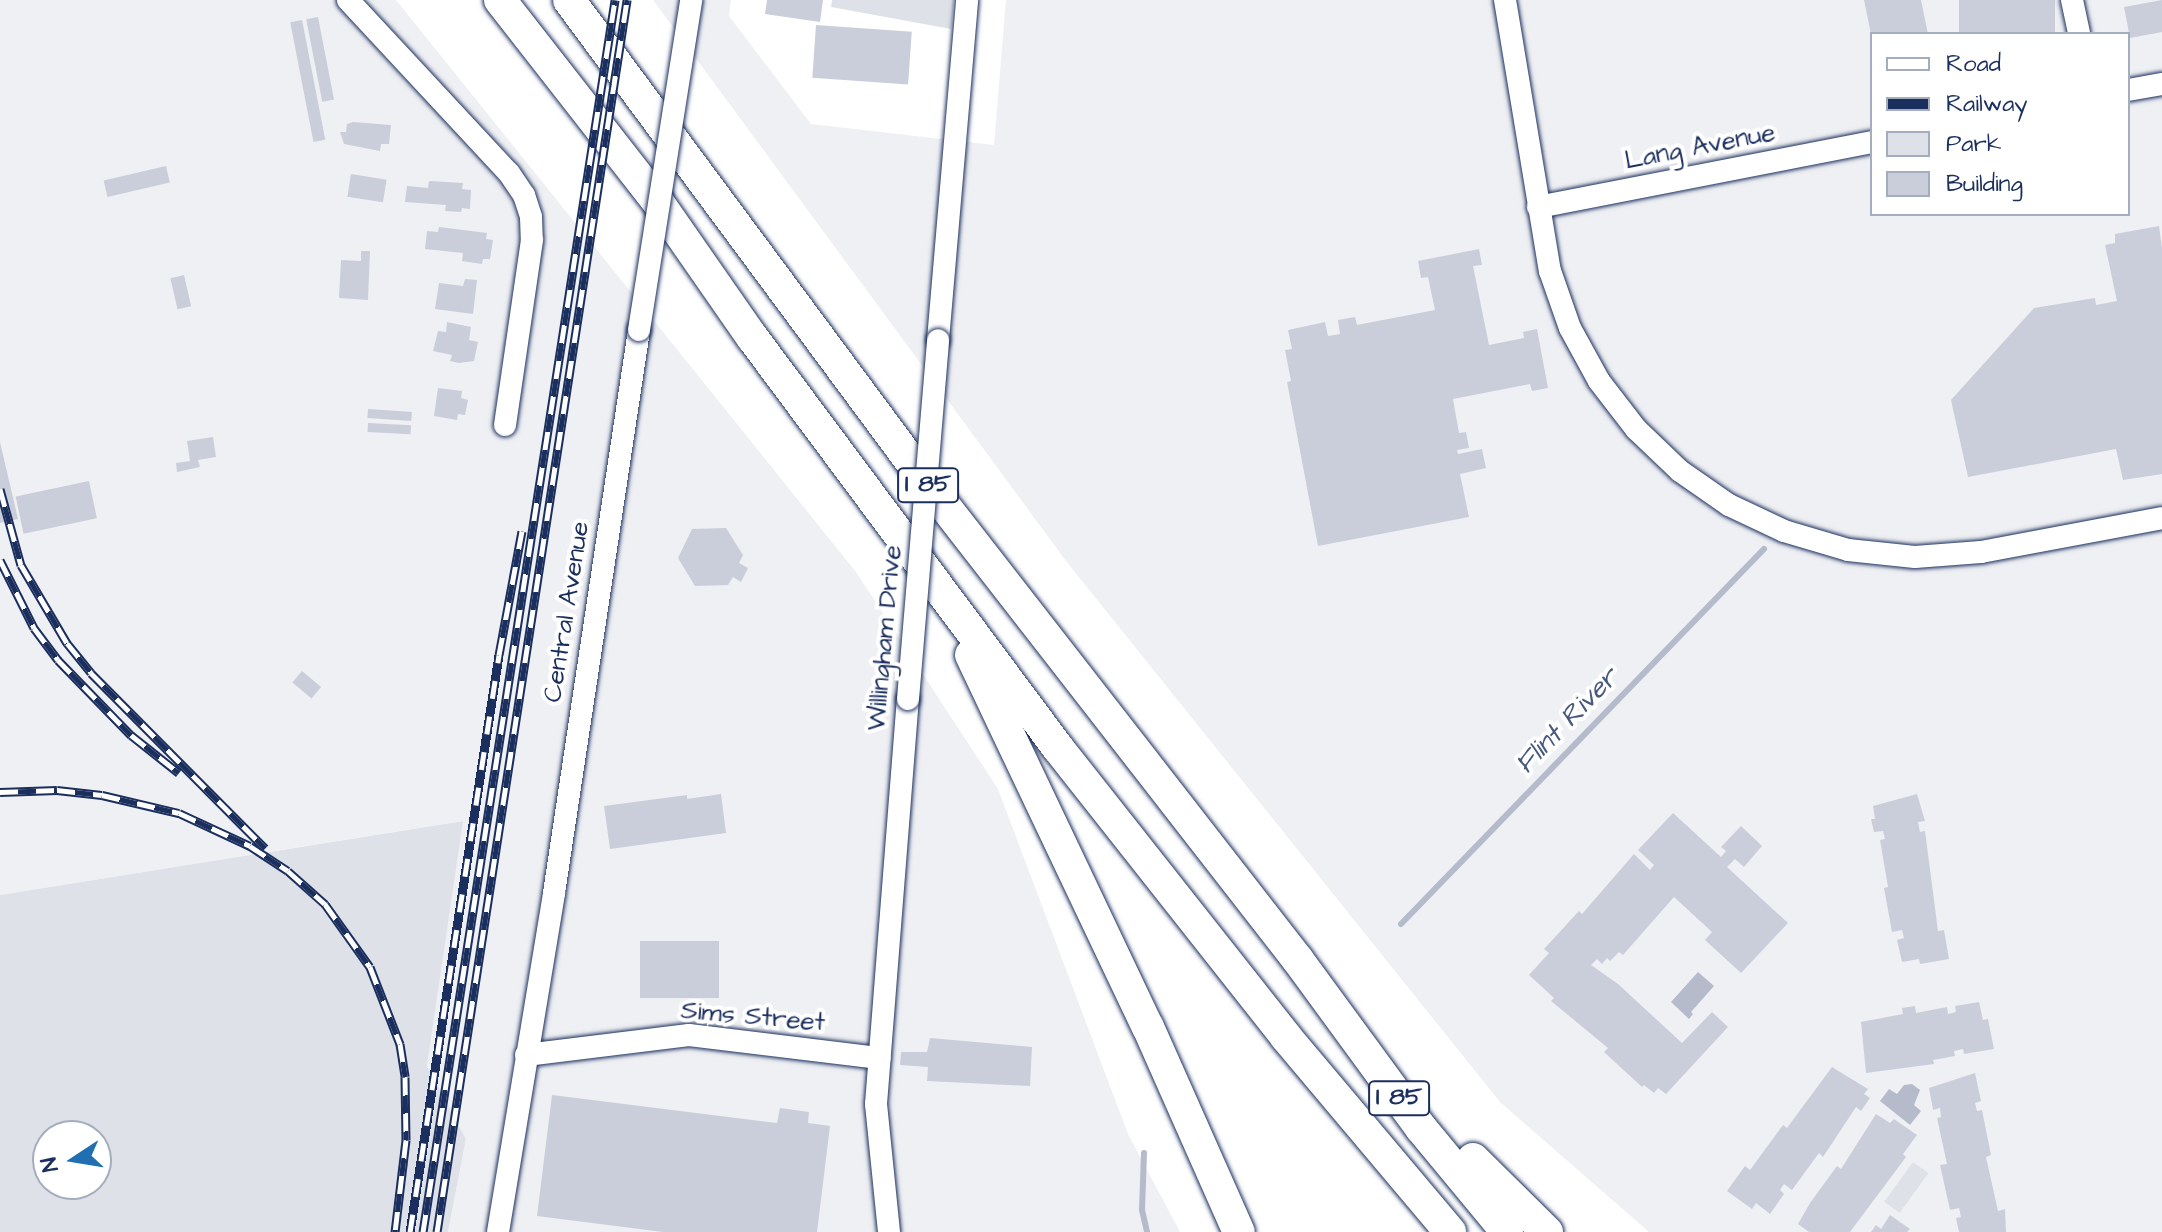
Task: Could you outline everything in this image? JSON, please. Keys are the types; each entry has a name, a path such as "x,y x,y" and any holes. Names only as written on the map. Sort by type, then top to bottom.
{"highway":[{"name":"I 85","path":"500,0 658,202 752,337 1058,748 1286,1037 1450,1232"},
{"name":"I 85","path":"569,0 926,482 1298,960 1421,1128 1507,1232"},
{"path":"940,591 1148,1027 1239,1232"},
{"path":"1298,960 1497,1187 1547,1232"}],"street":[{"path":"348,0 509,173 524,195 531,217 532,240 505,425"},
{"name":"Central Avenue","path":"498,1232 553,902 691,0"},
{"name":"Willingham Drive","path":"889,1232 876,1113 967,0"},
{"path":"1505,0 1550,271 1570,328 1599,381 1636,429 1680,471 1729,505 1784,531 1848,550 1915,557 1981,552 2162,518"},
{"path":"2072,0 2079,32"},
{"path":"2130,90 2162,84"},
{"name":"Lang Avenue","path":"1538,207 1870,142"},
{"name":"Sims Street","path":"526,1055 689,1035 880,1058"}],"shaded area":[{"path":"0,0 396,0 856,572 998,789 1128,1134 1180,1232 448,1232 466,1139 427,1066 462,821 0,895"},
{"path":"653,0 731,0 729,16 811,124 994,145 1006,0 2162,0 2162,1232 1649,1232 1500,1102 1066,561"}],"green space":[{"path":"832,0 954,0 951,29 831,7"},
{"path":"463,821 427,1066 466,1139 448,1232 0,1232 0,895"},
{"path":"1913,1162 1928,1173 1900,1213 1884,1202"}],"water":[{"path":"1698,972 1714,986 1691,1012 1693,1014 1689,1019 1671,1002"},
{"path":"1912,1084 1920,1090 1914,1105 1921,1111 1910,1125 1880,1101 1889,1089 1897,1094 1904,1085"}],"building":[{"path":"767,0 823,0 820,22 765,14"},
{"path":"1864,0 1921,0 1928,32 1871,32"},
{"path":"1959,0 2055,0 2055,32 1959,32"},
{"path":"2162,0 2162,32 2130,38 2124,7"},
{"path":"318,17 334,99 322,102 306,19"},
{"path":"302,20 325,140 313,142 290,22"},
{"path":"816,25 912,32 908,85 812,78"},
{"path":"347,124 391,125 389,144 381,144 380,151 344,144 340,132 346,132"},
{"path":"166,166 170,183 107,197 104,180"},
{"path":"351,174 387,180 383,202 347,197"},
{"path":"429,181 463,183 462,189 471,190 470,209 445,211 446,205 405,202 407,186 428,188"},
{"path":"2159,226 2162,248 2162,474 2123,480 2116,449 1968,477 1951,400 2034,308 2095,298 2096,305 2117,301 2105,245 2115,243 2115,234"},
{"path":"439,227 487,233 486,239 493,240 490,259 483,259 482,264 462,261 463,253 425,249 427,231 438,232"},
{"path":"1479,249 1482,265 1473,266 1489,345 1524,338 1523,332 1537,329 1548,388 1532,391 1530,384 1453,399 1459,433 1466,432 1469,448 1457,450 1458,454 1482,449 1486,468 1460,474 1469,517 1318,546 1287,382 1291,381 1285,350 1292,349 1288,330 1325,322 1328,336 1340,334 1338,320 1355,317 1357,325 1435,310 1428,277 1421,278 1418,261"},
{"path":"361,251 370,251 368,300 339,298 341,260 361,261"},
{"path":"184,275 191,306 178,309 170,278"},
{"path":"465,279 477,280 473,314 435,309 439,283 463,286"},
{"path":"447,322 471,327 469,340 478,342 474,361 450,361 452,355 433,351 438,331 446,332"},
{"path":"438,388 462,391 461,398 468,400 465,415 458,414 457,420 434,416"},
{"path":"368,409 412,412 411,421 367,418"},
{"path":"368,423 411,425 410,434 368,432"},
{"path":"213,437 216,457 198,460 200,467 177,472 176,463 190,461 187,441"},
{"path":"0,442 18,519 0,523"},
{"path":"89,481 97,518 24,534 16,497"},
{"path":"726,528 743,555 739,563 748,568 741,582 733,577 728,585 695,586 678,558 692,529"},
{"path":"302,671 321,687 312,699 292,682"},
{"path":"721,794 726,833 610,849 604,806 687,795 687,799"},
{"path":"1917,794 1925,821 1918,822 1920,832 1925,831 1938,931 1944,930 1949,959 1920,964 1919,959 1902,962 1897,940 1904,938 1902,930 1892,932 1884,888 1888,887 1880,840 1885,839 1883,831 1874,832 1871,819 1875,819 1873,806"},
{"path":"1673,813 1721,857 1726,851 1721,847 1741,826 1762,846 1744,867 1735,859 1727,867 1788,923 1741,973 1705,940 1712,932 1674,897 1623,955 1619,952 1610,961 1607,958 1602,964 1597,959 1591,965 1618,984 1682,1043 1712,1012 1728,1027 1666,1094 1658,1088 1654,1093 1644,1085 1642,1087 1604,1052 1608,1048 1551,1001 1554,998 1529,975 1549,953 1544,949 1579,911 1582,914 1634,854 1650,870 1654,865 1638,850"},
{"path":"640,941 719,941 719,998 640,998"},
{"path":"1979,1002 1983,1020 1988,1019 1994,1049 1964,1054 1963,1049 1954,1051 1955,1056 1933,1060 1934,1064 1866,1073 1861,1022 1903,1014 1902,1008 1915,1006 1916,1013 1947,1007 1948,1014 1956,1012 1955,1006"},
{"path":"930,1038 1032,1047 1030,1086 927,1081 928,1067 900,1065 901,1052 927,1052"},
{"path":"1832,1067 1868,1089 1864,1094 1870,1098 1861,1111 1856,1107 1823,1157 1819,1153 1792,1190 1784,1184 1780,1190 1784,1194 1770,1214 1756,1203 1752,1209 1727,1191 1745,1166 1750,1170 1783,1125 1787,1128"},
{"path":"1975,1073 1981,1101 1975,1103 1977,1111 1982,1110 1991,1155 1986,1157 1998,1211 2005,1209 2006,1232 1959,1232 1956,1218 1961,1217 1959,1208 1950,1210 1940,1165 1947,1164 1937,1118 1941,1117 1940,1108 1933,1110 1929,1088"},
{"path":"552,1095 777,1123 780,1108 809,1112 808,1123 830,1126 817,1232 663,1232 537,1216"},
{"path":"1876,1114 1890,1123 1894,1119 1917,1135 1903,1154 1906,1157 1850,1232 1809,1232 1798,1224 1837,1166 1841,1169"},
{"path":"1890,1215 1910,1229 1907,1232 1871,1232 1876,1225 1881,1229"}],"waterway":[{"name":"Flint River","path":"1401,924 1764,549"},
{"name":"Flint River","path":"1144,1153 1142,1210 1147,1232"}],"railway":[{"path":"423,1232 615,0"},
{"path":"437,1232 627,0"},
{"path":"0,489 21,565 67,643 91,673 265,848"},
{"path":"410,1232 499,655 522,531"},
{"path":"0,560 34,628 58,660 131,735 179,773"},
{"path":"0,792 57,790 102,795 179,813 250,846 288,871 325,904 370,967 400,1044 405,1077 406,1140 395,1232"}]}
